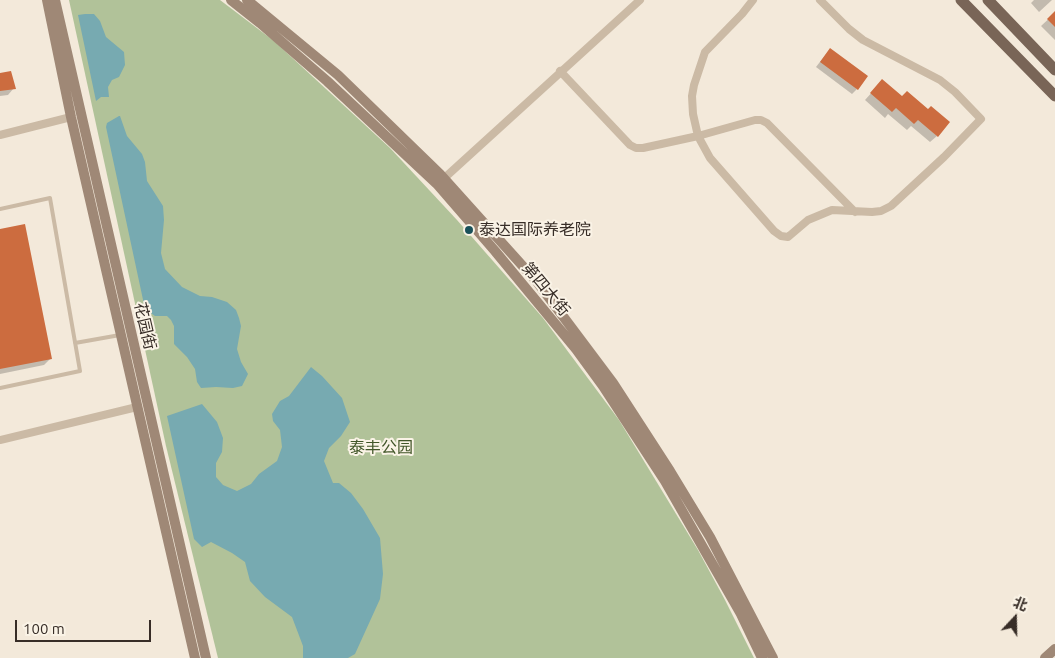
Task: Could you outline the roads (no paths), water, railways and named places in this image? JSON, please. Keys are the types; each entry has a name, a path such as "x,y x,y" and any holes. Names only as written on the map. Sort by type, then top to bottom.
{"main road":[{"path":"961,0 1055,96"},
{"path":"988,0 1055,70"}],"street":[{"name":"花园街","path":"47,0 120,335 195,658"},
{"name":"花园街","path":"55,0 206,658"},
{"name":"第四大街","path":"231,0 327,81 440,181 541,305 603,386 665,481 740,614 762,658"},
{"name":"第四大街","path":"247,0 338,75 538,284 613,383 670,471 710,537 773,658"},
{"path":"440,181 640,0"},
{"path":"753,0 742,14 711,44 702,57 692,96 693,114 698,136 710,158 781,236 788,237 808,220 832,210 872,212 881,211 891,206 937,164 981,119 955,92 940,80 863,40 820,0"},
{"path":"560,71 630,145 636,148 698,136 761,120 767,123 855,212"},
{"path":"0,135 71,117"},
{"path":"0,440 137,408"},
{"path":"1045,658 1055,649"}],"lane":[{"path":"0,209 50,198 80,371 0,388"},
{"path":"75,343 120,335"}],"water":[{"path":"94,14 100,21 106,37 124,52 125,65 119,77 112,80 108,87 109,97 101,97 96,101 78,15"},
{"path":"119,116 127,136 142,154 147,181 163,206 164,220 161,253 165,269 182,287 200,296 212,297 227,302 236,310 241,326 237,349 241,362 248,374 242,386 233,388 201,388 197,382 195,369 187,357 174,344 174,326 171,320 167,316 155,316 145,309 106,127 107,123"},
{"path":"311,367 342,398 350,422 341,436 329,448 324,461 333,483 339,483 351,493 380,538 383,574 380,599 355,654 348,658 303,658 303,646 292,617 265,597 250,581 245,562 211,542 202,547 194,539 167,416 202,404 217,422 223,438 222,452 216,463 216,477 223,485 237,491 251,484 259,474 277,461 282,447 280,430 273,421 272,414 280,401 289,396"}],"place":[{"name":"泰达国际养老院","path":"469,230"}],"park label":[{"name":"泰丰公园","path":"381,448"}]}
